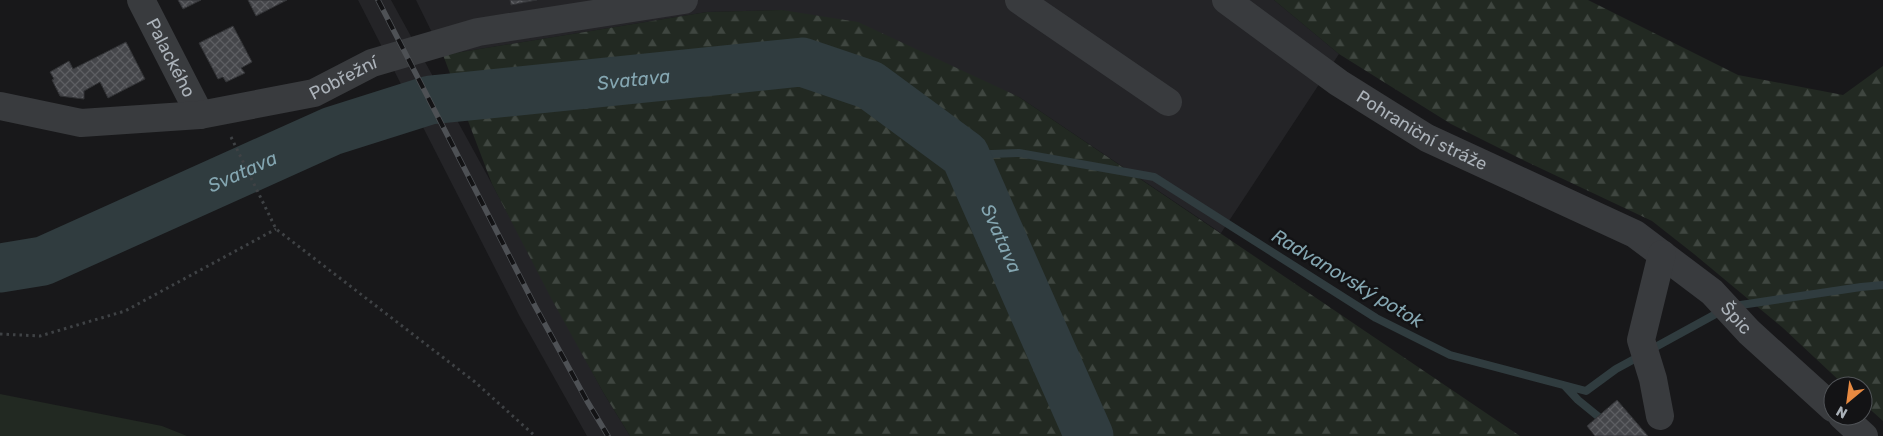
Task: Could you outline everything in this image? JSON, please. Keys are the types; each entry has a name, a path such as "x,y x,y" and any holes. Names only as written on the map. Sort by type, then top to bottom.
{"street":[{"name":"Palackého","path":"141,0 200,116"},
{"name":"Pobřežní","path":"0,106 81,123 200,116 314,92 372,63 478,32 684,0"},
{"path":"1019,0 1168,102"},
{"name":"Pohraniční stráže","path":"1226,0 1339,84 1427,138 1635,234"},
{"name":"Špic","path":"1635,234 1712,292 1748,332 1823,399"},
{"path":"1660,416 1654,379 1641,340 1662,254"},
{"path":"1853,426 1864,436"}],"path":[{"path":"229,134 276,229 475,382 535,436"},
{"path":"0,334 40,336 126,311 276,229"}],"shaded area":[{"path":"358,0 391,0 603,392 630,436 587,436 519,315"},
{"path":"416,0 1274,0 1339,54 1221,233 1019,97 782,10 707,12 443,55"}],"green space":[{"path":"1274,0 1588,0 1738,75 1843,95 1883,66 1883,421 1873,412 1873,376 1834,376 1783,328 1652,221 1451,124 1339,54"},
{"path":"782,10 858,22 1019,97 1520,436 630,436 603,392 551,298 492,184 443,55 707,12"},
{"path":"0,394 162,426 187,436 0,436"}],"building":[{"path":"178,0 201,0 183,9"},
{"path":"248,0 287,0 256,16"},
{"path":"510,0 537,0 511,5"},
{"path":"233,26 252,62 241,68 245,73 226,82 223,77 218,79 199,43"},
{"path":"126,42 145,79 108,98 100,82 84,91 84,99 60,96 50,72 69,61 73,69"},
{"path":"1617,400 1648,436 1595,436 1587,426"}],"waterway":[{"name":"Svatava","path":"0,268 43,261 332,131 430,100 802,62 870,85 965,155 1089,436"},
{"name":"Radvanovský potok","path":"965,155 1019,153 1154,177 1376,318 1450,355 1586,391 1616,369 1640,356"},
{"name":"Radvanovský potok","path":"1734,306 1883,285"},
{"name":"Radvanovský potok","path":"1650,350 1723,310"},
{"path":"1565,386 1578,400 1605,422"}],"railway":[{"path":"378,0 535,306 608,436"}]}
